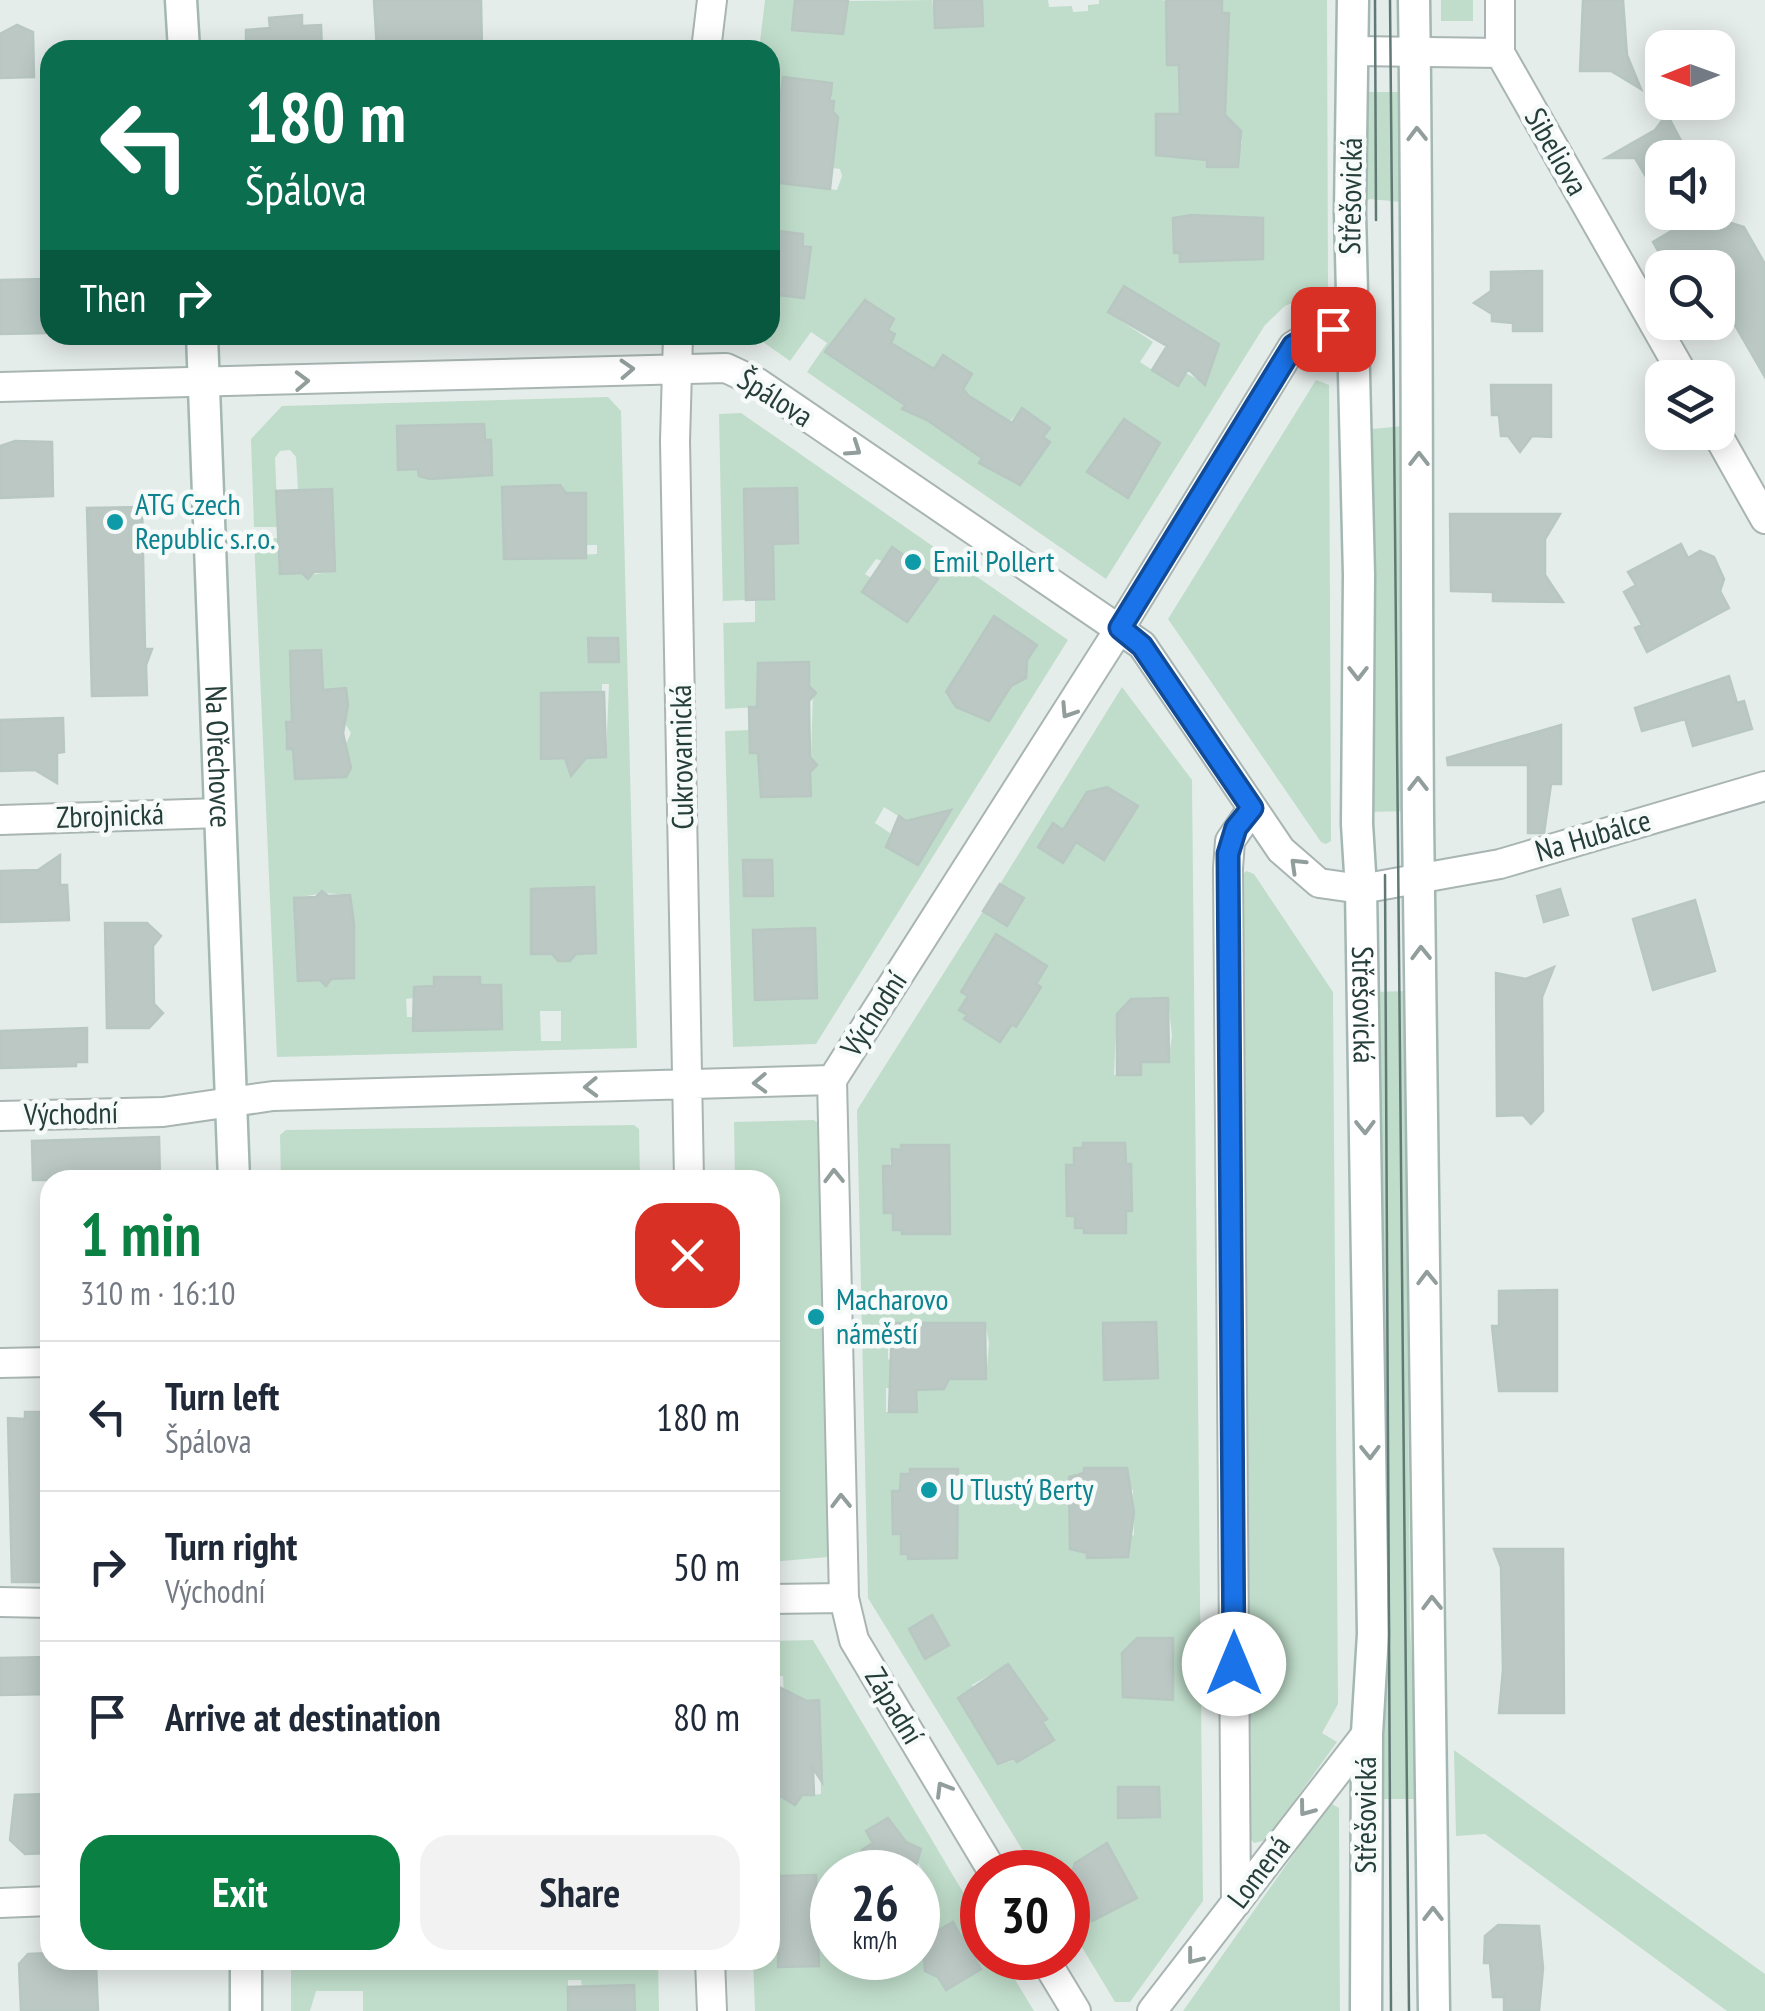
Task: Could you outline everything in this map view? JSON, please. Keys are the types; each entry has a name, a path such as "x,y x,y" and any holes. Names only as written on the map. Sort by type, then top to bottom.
{"street":[{"path":"181,0 183,40"},
{"path":"707,40 712,0"},
{"name":"Střešovická","path":"1353,0 1356,824 1362,890 1373,1634 1366,1733 1366,2011"},
{"name":"Střešovická","path":"1414,0 1420,882 1434,1700 1434,2011"},
{"path":"1354,51 1500,54 1500,0"},
{"name":"Sibeliova","path":"1500,54 1674,360"},
{"name":"Východní","path":"0,1116 163,1112 272,1096 832,1080 1120,628 1293,346 1314,333 1352,329"},
{"name":"Na Ořechovce","path":"202,345 234,1170"},
{"name":"Cukrovarnická","path":"677,345 689,1170"},
{"name":"Špálova","path":"0,387 718,366 758,384 1120,628 1142,646 1252,808 1303,873 1318,883 1362,890"},
{"path":"1726,450 1765,519"},
{"name":"Na Hubálce","path":"1362,890 1500,864 1765,786"},
{"path":"1236,1903 1228,868 1230,841 1252,808"},
{"name":"Zbrojnická","path":"0,820 220,813"},
{"path":"780,1600 844,1598 832,1080"},
{"path":"0,1363 40,1362"},
{"name":"Západní","path":"844,1598 854,1640 980,1850"},
{"path":"0,1602 40,1603"},
{"name":"Lomená","path":"1152,2011 1366,1733"},
{"path":"0,1903 40,1901"},
{"path":"246,1970 246,2011"},
{"path":"710,1970 712,2011"},
{"path":"1057,1980 1076,2011"}],"green space":[{"path":"765,0 794,0 792,30 843,33 848,1 932,0 936,28 983,26 983,0 1048,0 1049,7 1072,6 1073,12 1088,11 1088,5 1099,4 1099,0 1161,0 1166,1 1168,65 1228,64 1229,14 1219,13 1222,0 1327,0 1328,287 1285,306 1265,325 1106,579 807,372 827,343 811,332 790,361 767,345 780,345 780,295 804,298 811,254 811,247 780,234 780,183 837,190 842,176 840,169 832,168 832,83 780,111 780,40 760,40","holes":["1180,109 1225,126 1237,125 1242,143 1208,167 1207,160 1156,155 1156,114 1180,114","1191,215 1263,219 1262,259 1180,261 1180,253 1174,252 1174,218","1124,286 1170,315 1190,333 1194,328 1219,344 1197,379 1186,373 1177,386 1140,362 1153,342 1108,312","864,300 894,319 888,330 893,340 863,378 827,350","944,355 972,374 963,389 970,395 924,419 909,413 906,405","1022,409 1049,428 1043,437 1050,443 1021,485 985,464 1009,422","1125,419 1153,439 1152,458 1127,497 1087,472"]},
{"path":"1441,0 1473,0 1473,21 1441,21"},
{"path":"1369,92 1402,92 1401,202 1363,202"},
{"path":"1316,380 1329,385 1331,841 1326,844 1168,619"},
{"path":"608,397 621,411 637,1048 277,1057 254,539 278,538 305,576 335,571 332,489 298,490 296,457 290,450 280,451 275,458 278,527 254,527 251,439 282,406","holes":["484,424 485,440 463,475 453,479 421,476 418,469 398,469 397,426","586,493 586,545 597,545 597,554 504,559 502,495","589,638 618,638 618,662 589,662","602,684 609,684 606,757 586,758 580,766 568,766 565,759 541,759 540,709 602,692","343,689 348,700 344,722 351,733 345,746 351,763 346,777 295,779 293,749 287,748 286,723 292,722 291,692","593,888 596,953 576,954 570,961 558,961 552,954 531,954 532,889","325,893 350,895 353,978 298,980 294,898","435,977 479,977 480,985 501,985 502,1029 414,1031 414,1017 407,1017 406,999 413,998 414,987 434,986","540,1011 561,1011 561,1041 541,1041"]},
{"path":"741,413 1068,640 816,1044 733,1047 725,731 749,730 750,752 758,753 759,765 810,796 813,690 758,663 757,707 725,709 723,623 755,622 755,600 774,599 773,582 745,583 745,600 723,601 723,611 719,414","holes":["797,489 798,543 745,545 744,490","876,559 937,579 907,622 862,592 871,578 865,574","994,616 1036,645 1025,664 1026,679 1014,682 989,721 958,708 945,694","884,807 934,839 918,865 887,847 890,833 875,823","743,860 772,860 772,896 744,896"]},
{"path":"1363,425 1372,429 1403,426 1401,712 1412,811 1367,812 1372,618"},
{"path":"1122,687 1192,780 1203,1901 1130,2002 1115,2002 1090,1961 1090,1918 1092,1921 1137,1898 1105,1845 1090,1854 1090,1850 1023,1850 868,1598 857,1110 983,911 1007,925 1023,899 1000,884","holes":["1107,787 1138,806 1104,860 1076,842 1063,862 1038,848 1053,824 1063,830 1088,791 1096,795","1012,943 1047,966 1036,984 965,1019 967,1015 959,1010 968,996 961,992 966,983","1168,999 1172,1036 1168,1062 1141,1062 1141,1075 1114,1075 1117,1012","1083,1143 1125,1143 1126,1164 1131,1165 1132,1211 1126,1211 1126,1232 1084,1233 1084,1228 1075,1228 1075,1216 1066,1216 1066,1166 1074,1165 1074,1148 1083,1148","901,1145 949,1145 950,1234 902,1234 902,1230 893,1229 893,1213 884,1213 892,1150 901,1150","1156,1322 1156,1378 1104,1380 1104,1323","963,1323 985,1323 989,1343 986,1378 949,1379 944,1389 934,1389 888,1359 888,1343","886,1388 916,1388 916,1412 886,1412","910,1469 957,1469 957,1558 909,1559 901,1534 893,1533 892,1491 900,1491 901,1474 910,1474","1078,1473 1133,1490 1134,1535 1087,1558 1087,1553 1070,1548 1069,1477","1137,1638 1173,1638 1173,1700 1123,1697 1122,1651 1131,1650","1009,1664 1047,1718 1042,1722 1054,1740 1008,1762 959,1698 974,1690 972,1685","1118,1787 1159,1788 1160,1817 1119,1818"]},
{"path":"1247,871 1254,874 1333,992 1338,1704 1322,1733 1337,1742 1266,1840 1254,1843 1247,1835 1241,875"},
{"path":"1405,991 1410,1626 1420,1799 1374,1799 1375,992"},
{"path":"734,1122 818,1123 828,1557 780,1561 780,1170 735,1170"},
{"path":"634,1125 639,1129 640,1170 281,1170 280,1135 286,1130"},
{"path":"813,1640 938,1850 908,1846 888,1819 866,1831 873,1843 862,1850 810,1850 810,1875 780,1876 780,1796 795,1803 801,1796 821,1794 819,1701 798,1701 791,1693 784,1701 780,1641"},
{"path":"1454,1750 1765,1974 1765,2011 1727,2011 1485,1834 1456,1836"},
{"path":"1330,1803 1339,1808 1340,2011 1183,2011"},
{"path":"940,1853 960,1887 960,1934 952,1922 940,1929"},
{"path":"810,1966 810,1980 940,1980 946,1990 963,1980 1015,1980 1034,2011 755,2011 753,1970 780,1970 780,1967"},
{"path":"291,1970 658,1970 659,2011 635,2011 634,1986 582,1987 581,1980 568,1980 568,2011 363,2011 363,1991 316,1991 310,2011 291,2011"}],"building":[{"path":"374,0 481,0 482,40 376,40"},
{"path":"795,0 848,0 843,34 792,30"},
{"path":"934,0 982,0 983,26 935,28"},
{"path":"1166,0 1222,0 1222,13 1229,13 1225,115 1241,131 1238,167 1207,167 1207,160 1156,155 1156,114 1180,114 1179,65 1167,65"},
{"path":"1583,0 1623,0 1627,55 1641,89 1611,71 1580,71"},
{"path":"302,15 302,26 321,25 322,40 246,40 246,30 270,28 269,18"},
{"path":"17,25 33,32 34,77 0,78 0,34"},
{"path":"783,77 832,83 830,101 834,101 833,112 838,117 830,189 780,183"},
{"path":"1662,120 1670,120 1681,140 1645,140 1645,175 1635,158 1606,158 1655,130"},
{"path":"1173,218 1263,218 1263,259 1180,262 1180,253 1174,253"},
{"path":"1735,224 1744,227 1765,264 1765,377 1735,325 1735,250 1658,250 1653,242 1673,230 1735,230"},
{"path":"780,231 803,234 803,246 811,247 804,298 780,295"},
{"path":"1542,271 1542,331 1513,331 1513,323 1492,321 1492,314 1474,303 1491,291 1491,272"},
{"path":"40,279 40,333 0,334 0,280"},
{"path":"1124,286 1219,344 1205,385 1188,369 1178,386 1152,370 1167,346 1108,312"},
{"path":"865,300 894,319 888,330 895,334 891,343 934,369 943,355 972,374 963,389 969,396 1012,423 1022,408 1050,428 1043,437 1050,442 1020,485 979,463 982,458 927,420 902,409 905,405 825,352"},
{"path":"1491,385 1551,385 1551,437 1532,436 1520,452 1508,436 1501,436 1499,415 1492,415"},
{"path":"1124,419 1160,443 1128,498 1087,472"},
{"path":"484,424 485,440 491,440 492,475 430,479 419,476 418,469 398,470 397,426"},
{"path":"15,441 52,442 53,496 0,498 0,446"},
{"path":"560,485 566,493 586,493 586,558 504,559 502,487"},
{"path":"797,488 798,543 773,544 774,599 746,600 744,489"},
{"path":"332,489 335,571 314,572 308,579 302,573 280,574 276,491"},
{"path":"142,507 145,649 152,649 146,665 147,695 92,696 87,508"},
{"path":"1450,514 1560,514 1545,539 1545,575 1563,602 1493,601 1493,592 1451,591"},
{"path":"1681,544 1688,558 1700,551 1714,557 1724,579 1720,591 1729,608 1647,652 1635,628 1642,625 1624,592 1636,585 1628,572"},
{"path":"892,547 938,579 907,622 862,592"},
{"path":"994,616 1037,645 1027,660 1026,678 1011,686 989,721 956,707 946,692"},
{"path":"588,638 618,638 619,662 589,662"},
{"path":"321,650 323,690 346,688 348,705 343,733 351,768 346,777 295,779 293,749 287,749 286,722 292,722 290,651"},
{"path":"809,662 809,686 816,693 809,701 810,757 817,765 810,772 811,796 761,797 758,753 750,753 749,707 757,707 758,663"},
{"path":"1729,676 1737,703 1744,701 1752,729 1693,746 1685,719 1642,731 1635,708"},
{"path":"604,692 606,757 586,758 571,776 565,758 541,759 541,693"},
{"path":"63,718 64,752 57,753 57,783 35,770 0,771 0,720"},
{"path":"1561,725 1561,784 1551,784 1544,833 1528,833 1528,765 1448,765 1447,758"},
{"path":"1107,787 1138,806 1104,860 1076,842 1063,863 1038,847 1053,823 1063,830 1087,792"},
{"path":"951,810 918,865 886,847 899,816 906,821"},
{"path":"60,855 60,885 67,885 69,920 0,922 0,871 38,870"},
{"path":"743,860 772,860 773,896 744,896"},
{"path":"1000,884 1024,898 1007,926 983,911"},
{"path":"594,887 596,953 576,954 570,961 558,961 552,954 531,954 531,889"},
{"path":"1560,889 1568,915 1544,922 1537,896"},
{"path":"322,891 328,896 350,895 354,924 354,978 331,979 326,986 320,980 298,981 294,898 316,897"},
{"path":"1695,900 1715,971 1653,990 1633,919"},
{"path":"105,923 147,923 161,936 153,946 154,1004 163,1013 149,1028 107,1028"},
{"path":"815,928 817,998 755,1000 753,930"},
{"path":"996,934 1047,966 1036,984 1041,987 1016,1027 1012,1024 1000,1042 964,1019 967,1015 959,1010 968,996 961,992"},
{"path":"1554,967 1542,997 1543,1111 1531,1124 1523,1115 1497,1116 1496,973 1526,979"},
{"path":"434,977 480,977 480,985 501,985 502,1029 413,1031 414,987 434,986"},
{"path":"1168,998 1169,1062 1141,1062 1141,1075 1117,1075 1117,1014 1131,999"},
{"path":"87,1028 87,1062 76,1062 76,1066 0,1068 0,1031"},
{"path":"159,1137 160,1170 40,1170 40,1180 33,1180 32,1141"},
{"path":"1083,1143 1125,1143 1126,1164 1131,1164 1132,1211 1126,1211 1126,1233 1084,1233 1084,1228 1075,1228 1075,1216 1067,1216 1066,1165 1074,1165 1074,1148 1083,1148"},
{"path":"901,1145 949,1145 950,1234 902,1234 902,1230 893,1230 893,1213 884,1213 883,1166 892,1166 892,1149 901,1150"},
{"path":"1557,1290 1557,1391 1499,1391 1492,1326 1499,1326 1499,1291"},
{"path":"1156,1322 1158,1378 1104,1380 1103,1323"},
{"path":"892,1323 985,1323 986,1379 949,1379 944,1389 916,1390 917,1412 889,1412"},
{"path":"25,1412 40,1412 40,1582 12,1582 8,1418 25,1419"},
{"path":"1084,1468 1127,1468 1134,1512 1128,1557 1087,1558 1087,1553 1070,1549 1069,1477 1084,1473"},
{"path":"910,1469 958,1469 957,1558 908,1559 908,1554 901,1554 901,1534 893,1534 892,1491 900,1491 901,1474 910,1474"},
{"path":"1494,1549 1563,1549 1564,1713 1499,1713 1503,1670 1501,1567"},
{"path":"932,1615 949,1645 925,1659 909,1629"},
{"path":"1137,1638 1173,1638 1173,1700 1123,1697 1122,1653"},
{"path":"40,1657 40,1694 0,1695 0,1658"},
{"path":"1008,1664 1047,1719 1042,1722 1054,1740 1017,1762 1014,1758 998,1764 958,1698"},
{"path":"780,1688 807,1701 819,1700 822,1782 813,1768 814,1795 802,1795 795,1805 780,1796"},
{"path":"1118,1787 1159,1787 1160,1817 1118,1818"},
{"path":"40,1794 40,1853 25,1854 10,1840 15,1795"},
{"path":"888,1818 906,1842 921,1850 862,1850 873,1843 866,1831"},
{"path":"1107,1843 1137,1898 1092,1921 1090,1918 1090,1854"},
{"path":"810,1875 810,1966 780,1967 780,1876"},
{"path":"953,1922 960,1935 963,1980 946,1990 940,1980 940,1929"},
{"path":"1498,1925 1539,1926 1543,1968 1539,2011 1504,2011 1504,1997 1493,1997 1490,1963 1484,1963 1485,1936"},
{"path":"40,1953 40,1970 96,1970 98,2011 21,2011 19,1964 28,1954"},
{"path":"634,1985 635,2011 568,2011 568,1987"}],"tram line":[{"path":"1375,0 1376,220"},
{"path":"1390,0 1409,2011"},
{"path":"1385,875 1391,2011"}],"place":[{"name":"ATG Czech Republic s.r.o.","path":"115,522"},
{"name":"Emil Pollert","path":"913,562"},
{"name":"Macharovo náměstí","path":"816,1317"},
{"name":"U Tlustý Berty","path":"929,1490"}],"route":[{"path":"1234,1664 1228,854 1236,828 1252,808 1142,646 1120,628 1293,346 1314,333 1333,329"}]}
